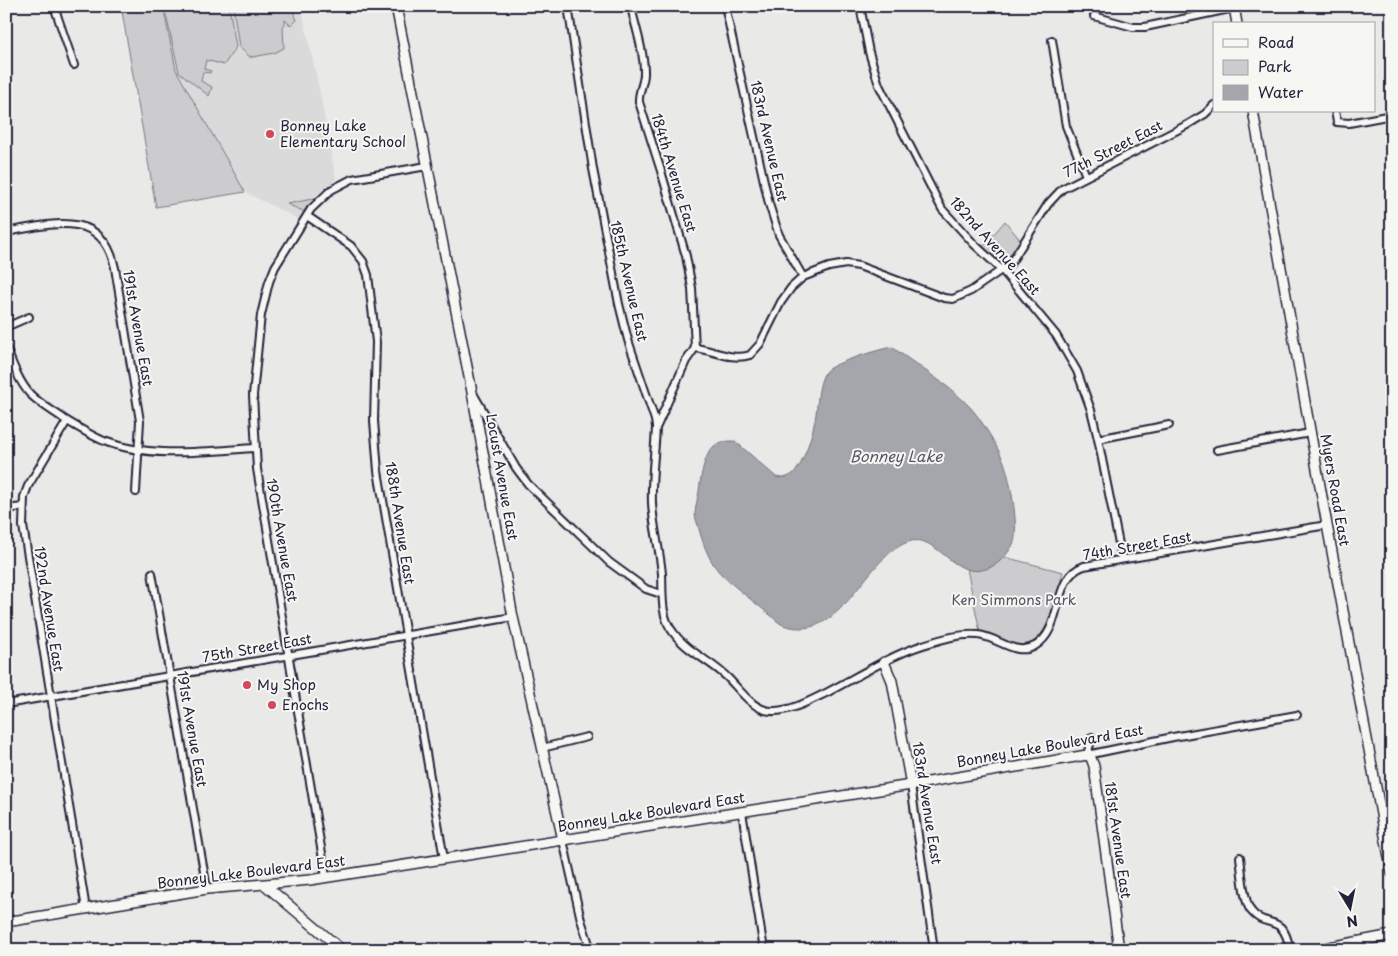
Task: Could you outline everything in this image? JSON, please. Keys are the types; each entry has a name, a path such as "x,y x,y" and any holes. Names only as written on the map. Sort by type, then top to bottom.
{"street":[{"path":"54,6 74,65"},
{"name":"Locust Avenue East","path":"396,6 472,392 513,617 581,920 591,950"},
{"name":"185th Avenue East","path":"568,6 593,169 619,304 656,427 652,502 662,574 661,594 669,626 673,634 725,675 750,701"},
{"name":"184th Avenue East","path":"631,6 644,69 644,80 639,92 639,102 686,256 692,288 695,348"},
{"name":"183rd Avenue East","path":"725,6 769,204 780,235 803,277"},
{"name":"182nd Avenue East","path":"860,6 869,52 879,85 942,209 974,244 1002,270 1056,335 1077,371 1098,439 1122,559"},
{"path":"1094,16 1133,27 1145,27 1234,7 1238,22"},
{"path":"1052,40 1066,126 1086,176"},
{"name":"77th Street East","path":"695,348 733,357 746,356 753,353 760,344 786,294 803,277 829,267 851,264 935,296 949,299 971,291 1010,264 1057,193 1086,176 1187,125 1205,114 1213,106"},
{"name":"Myers Road East","path":"1253,112 1310,432 1392,873"},
{"path":"1334,112 1337,122 1346,124 1392,115"},
{"name":"190th Avenue East","path":"326,878 255,448 253,395 263,301 275,267 311,209 331,190 352,179 427,166"},
{"name":"188th Avenue East","path":"307,216 351,246 363,261 368,275 376,342 374,421 376,455 444,859"},
{"name":"191st Avenue East","path":"6,232 73,223 86,226 96,233 108,247 112,256 139,410 140,451 136,492"},
{"path":"6,327 28,317"},
{"path":"6,347 9,363 29,393 67,421 105,442 140,451 160,452 255,448"},
{"path":"656,427 686,361 695,348"},
{"path":"472,392 516,468 528,484 609,562 646,588 661,594"},
{"name":"192nd Avenue East","path":"67,421 28,486 23,507 24,536 86,909"},
{"path":"1098,439 1169,425"},
{"path":"1217,450 1310,432"},
{"path":"6,510 23,507"},
{"name":"74th Street East","path":"750,701 766,711 788,709 817,697 884,662 921,646 969,635 977,634 1018,649 1033,647 1048,634 1065,583 1072,572 1084,566 1327,525"},
{"name":"191st Avenue East","path":"152,573 207,889"},
{"name":"75th Street East","path":"6,704 513,617"},
{"name":"183rd Avenue East","path":"884,662 892,681 911,785 934,950"},
{"name":"Bonney Lake Boulevard East","path":"6,922 207,889 326,878 911,785 1087,755 1173,737 1297,715"},
{"path":"542,748 587,737"},
{"path":"1087,755 1092,737"},
{"name":"181st Avenue East","path":"1087,755 1091,758 1094,766 1119,950"},
{"path":"742,812 764,950"},
{"path":"1240,857 1250,908 1258,916 1282,928 1287,937 1290,950"},
{"path":"265,885 342,950"},
{"path":"1314,950 1392,935"}],"shaded area":[{"name":"Bonney Lake Elementary School","path":"163,6 301,6 336,180 319,196 300,220 245,192 176,70"}],"green space":[{"path":"121,6 163,6 176,70 245,192 156,207"},
{"path":"164,6 210,6 211,9 229,6 236,47 224,65 206,60 204,69 211,71 210,73 203,72 201,81 212,87 209,96 179,72"},
{"path":"233,6 291,6 297,20 292,25 285,20 283,27 284,48 274,53 251,56 251,58 239,47"},
{"path":"315,200 305,212 287,204"},
{"path":"1005,221 1021,241 1006,261 999,262 982,248"},
{"name":"Ken Simmons Park","path":"1004,557 1063,572 1054,607 1044,630 1037,639 1028,644 1013,644 980,632 967,569 987,568"}],"water":[{"name":"Bonney Lake","path":"892,347 942,382 961,398 973,411 998,448 1009,479 1015,513 1014,542 998,563 978,571 956,564 928,544 919,541 908,542 892,552 877,565 837,612 821,623 804,628 783,625 725,579 707,552 695,518 695,508 702,471 707,457 714,446 719,443 735,441 776,477 781,478 792,475 802,461 810,441 819,388 826,371 847,360"}],"place":[{"name":"Bonney Lake Elementary School","path":"270,134"},
{"name":"My Shop","path":"247,685"},
{"name":"Enochs","path":"272,705"}]}
